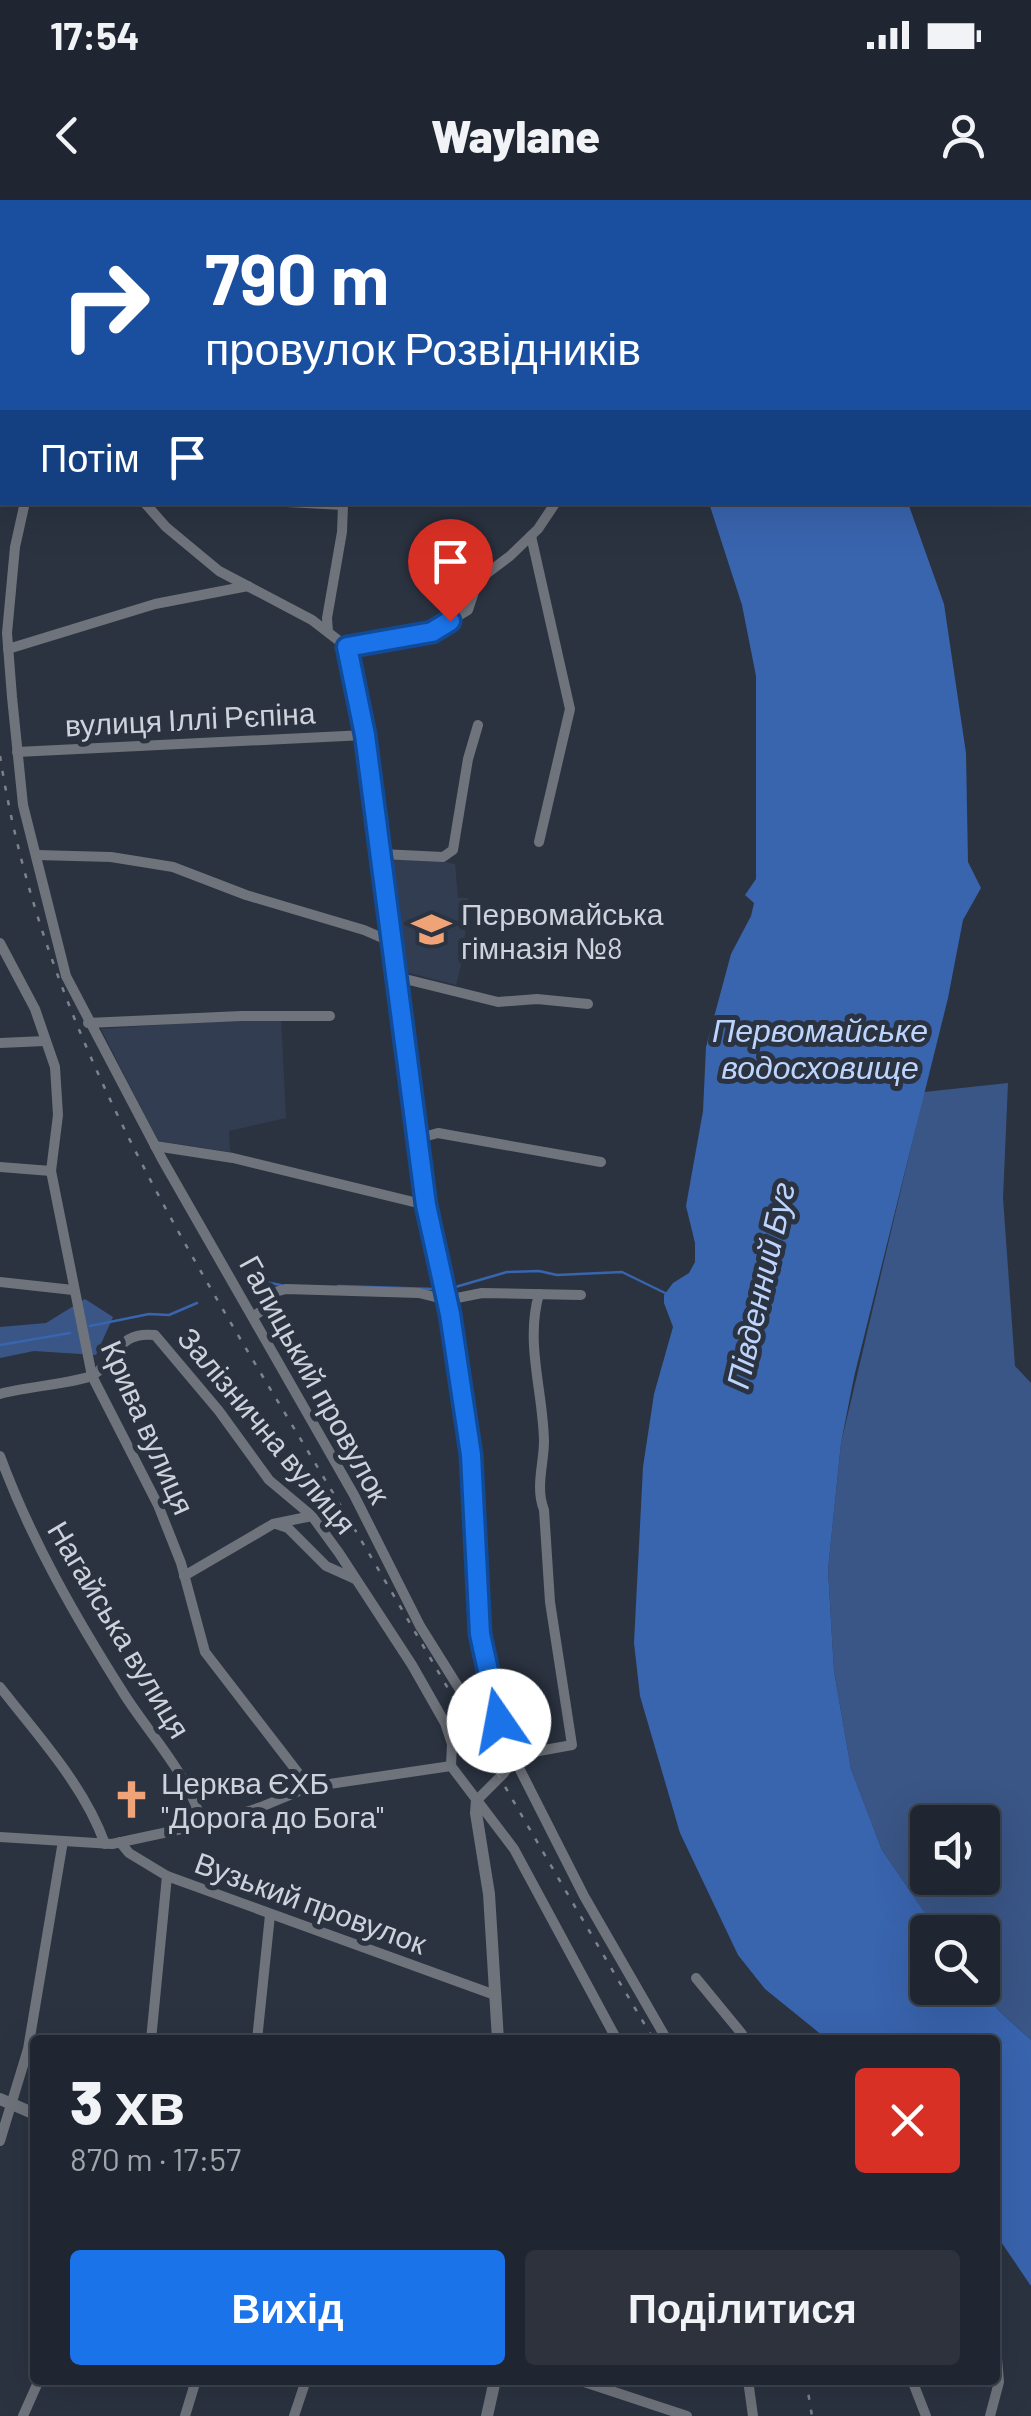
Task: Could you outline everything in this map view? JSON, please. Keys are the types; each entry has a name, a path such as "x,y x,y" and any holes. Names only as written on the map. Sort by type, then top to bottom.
{"street":[{"name":"Галицький провулок","path":"24,505 16,547 8,649 23,805 66,976 156,1146 354,1495 420,1626 478,1717 511,1752"},
{"path":"147,505 166,527 219,571 312,620 347,647 365,735 426,1205 447,1300 471,1455 480,1634 499,1721 584,1896 663,2035"},
{"path":"328,632 344,505"},
{"path":"347,647 432,632 468,610 478,580 531,536 554,505"},
{"path":"531,536 570,709 539,842"},
{"path":"8,649 155,604 248,586"},
{"path":"381,854 443,856 453,850 478,725"},
{"name":"вулиця Іллі Рєпіна","path":"18,752 365,735"},
{"path":"37,855 173,866 246,895 364,930 394,944"},
{"name":"Крива вулиця","path":"0,943 35,1009 55,1067 58,1115 51,1171 92,1376 158,1505 206,1652 308,1786"},
{"path":"398,977 498,1002 537,999 588,1004"},
{"path":"88,1022 330,1016"},
{"path":"0,1043 45,1041"},
{"path":"416,1139 438,1133 601,1162"},
{"path":"156,1146 233,1158 426,1205"},
{"path":"0,1167 51,1171"},
{"path":"0,1282 73,1290"},
{"path":"253,1317 270,1304 276,1292 286,1289 419,1293 447,1300 482,1293 582,1295"},
{"path":"511,1752 528,1753 572,1744 550,1602 544,1510 538,1497 544,1441 532,1333 539,1294"},
{"name":"Залізнична вулиця","path":"92,1376 126,1340 139,1333 155,1334 270,1480 312,1516 412,1665 445,1723 452,1744 451,1766 514,1849 614,2035"},
{"path":"0,1394 92,1376"},
{"name":"Нагайська вулиця","path":"0,1456 34,1539 125,1695 174,1766 202,1824"},
{"path":"184,1576 275,1524 312,1516"},
{"path":"275,1524 288,1528 326,1566 355,1578"},
{"path":"0,1687 78,1790 97,1820 105,1844"},
{"path":"498,2035 489,1894 476,1814 477,1800 504,1774 511,1763 511,1752"},
{"path":"0,1838 120,1842 262,1808 308,1786 451,1766"},
{"path":"31,2035 63,1841"},
{"name":"Вузький провулок","path":"120,1842 128,1853 167,1876 494,1995"},
{"path":"151,2035 167,1876"},
{"path":"258,2035 270,1915"},
{"path":"696,1978 741,2035"},
{"path":"0,2140 6,2101 30,2038"},
{"path":"6,2101 30,2112"},
{"path":"24,2416 37,2385"},
{"path":"185,2416 194,2385"},
{"path":"294,2416 304,2385"},
{"path":"487,2416 494,2385"},
{"path":"593,2385 687,2416"},
{"path":"749,2385 752,2416"},
{"path":"914,2385 926,2416"},
{"path":"990,2416 997,2385"}],"shaded area":[{"name":"Первомайська гімназія №8","path":"430,859 455,864 458,898 468,898 463,958 456,985 402,971 387,863"},
{"path":"281,1016 286,1118 229,1131 230,1152 158,1141 101,1029"},
{"path":"1008,1083 1003,1198 1015,1366 1031,1383 1031,2040 994,2005 1000,2005 1000,1915 926,1915 913,1895 1000,1895 1000,1805 910,1805 910,1891 882,1850 851,1769 834,1671 828,1570 841,1443 924,1092"},
{"path":"85,1299 113,1317 96,1355 34,1351 0,1358 0,1327 46,1323"}],"water":[{"name":"Первомайське водосховище","path":"710,505 909,505 944,604 966,753 968,862 981,888 963,920 948,998 841,1443 828,1570 834,1671 851,1769 882,1850 926,1915 910,1915 910,2005 994,2005 1031,2040 1031,2286 1000,2240 1000,2035 822,2035 765,1989 738,1955 680,1833 640,1696 634,1643 643,1467 654,1394 673,1327 664,1295 673,1283 689,1273 695,1262 695,1243 686,1206 703,1111 706,1047 731,954 754,903 745,895 756,879 756,676 742,605"}],"waterway":[{"path":"452,1288 507,1272 622,1272 665,1293"},
{"path":"247,1278 285,1286"},
{"path":"338,1286 434,1289"},
{"path":"90,1326 149,1314 169,1315 197,1303"},
{"path":"0,1345 70,1333"}],"railway":[{"path":"0,756 22,860 52,960 91,1057 135,1150 237,1333 651,2035"},
{"path":"807,2385 812,2416"}],"place":[{"name":"Первомайська гімназія №8","path":"431,930"},
{"name":"Церква ЄХБ \"Дорога до Бога\"","path":"131,1799"}],"route":[{"path":"450,621 432,632 347,647 365,735 426,1205 450,1314 471,1455 480,1634 499,1721"}],"water label":[{"name":"Південний Буг","path":"759,1285"}]}
